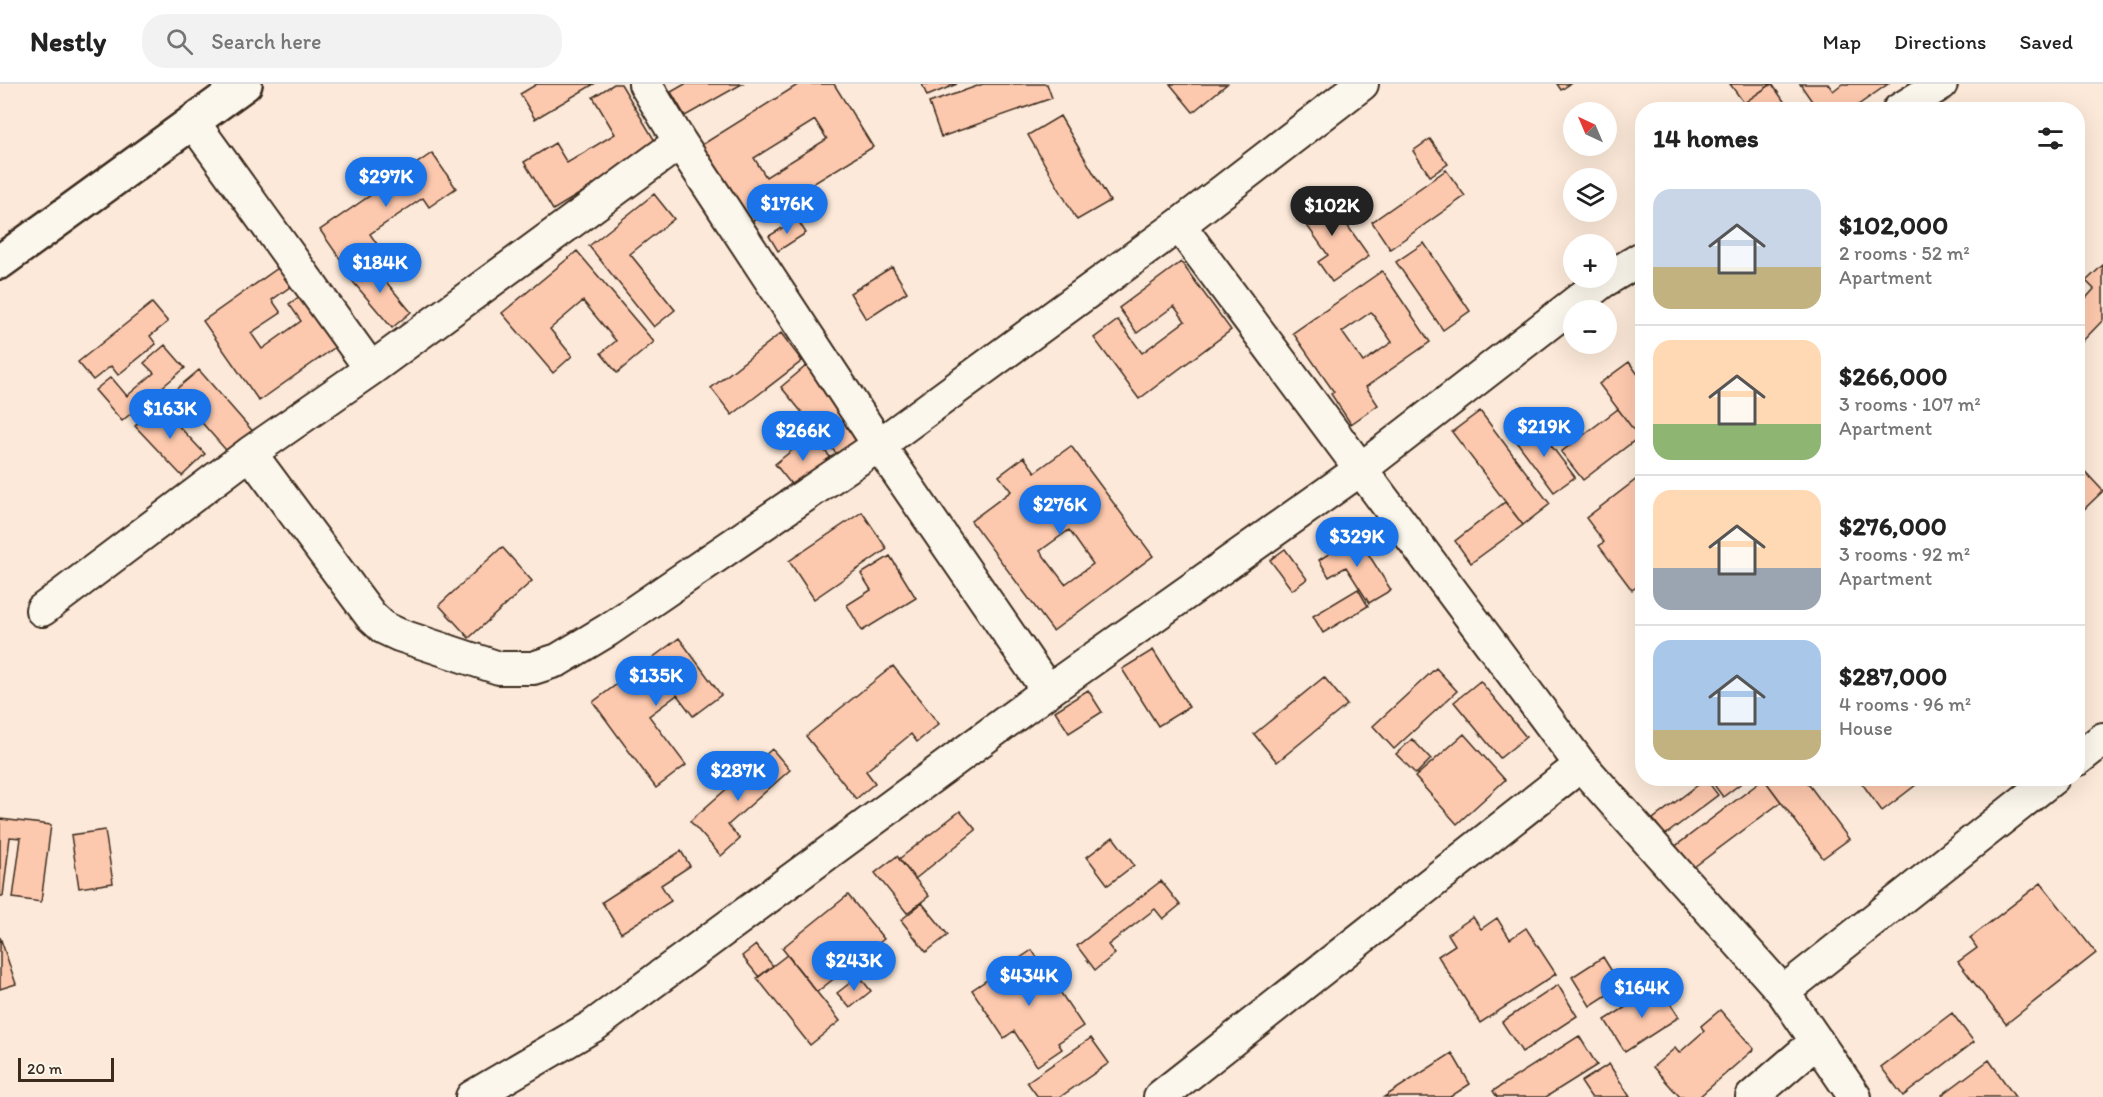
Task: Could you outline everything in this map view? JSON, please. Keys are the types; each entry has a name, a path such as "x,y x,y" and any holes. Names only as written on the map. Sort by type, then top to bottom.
{"street":[{"path":"0,262 245,84"},
{"path":"645,84 680,142 879,445 1048,691"},
{"path":"250,453 371,616 384,627 399,635 499,668 533,669 558,660 608,630 879,445 1179,225 1362,84"},
{"path":"1912,102 1941,84"},
{"path":"193,122 371,369"},
{"path":"42,610 250,453 371,369 680,142"},
{"path":"1179,225 1581,765 1783,992 1855,1097"},
{"path":"472,1097 593,1026 1048,691 1361,469 1602,282 1635,262"},
{"path":"2085,753 2103,739"},
{"path":"1161,1097 1581,765"},
{"path":"1783,992 2043,786"},
{"path":"1752,1097 1816,1041"}],"building":[{"path":"537,84 594,84 535,119 520,94"},
{"path":"614,84 621,84 658,146 553,210 524,162 555,143 567,163 615,134 593,97"},
{"path":"685,84 742,84 685,116 671,92"},
{"path":"799,84 834,84 873,147 748,224 700,146","holes":["815,120 827,139 766,177 754,158"]},
{"path":"922,84 957,84 927,96"},
{"path":"983,84 1047,84 1052,98 941,137 929,103"},
{"path":"1170,84 1227,84 1193,112"},
{"path":"1557,84 1570,84 1561,90"},
{"path":"1730,84 1771,84 1745,102"},
{"path":"1772,84 1784,102 1745,102"},
{"path":"1800,84 1828,84 1833,91 1842,84 1888,84 1862,102 1812,102"},
{"path":"1060,116 1110,201 1077,220 1028,135"},
{"path":"1430,139 1448,164 1430,176 1413,151"},
{"path":"432,153 456,188 429,207 423,198 370,234 377,244 345,266 320,230"},
{"path":"1446,170 1465,196 1390,249 1372,222"},
{"path":"1323,191 1369,256 1332,282 1318,262 1328,255 1296,210"},
{"path":"654,194 674,219 630,254 675,310 654,327 589,246"},
{"path":"797,219 806,233 778,251 769,236"},
{"path":"1424,243 1470,311 1443,330 1396,262"},
{"path":"577,251 654,342 617,373 601,353 616,341 583,301 550,329 572,356 553,373 502,313"},
{"path":"368,260 411,312 392,328 349,277"},
{"path":"1181,262 1231,330 1139,399 1094,338 1118,320 1142,353 1185,321 1174,306 1137,333 1119,308"},
{"path":"2103,265 2103,320 2085,339 2085,299 2094,289 2086,281"},
{"path":"281,266 294,284 272,300 281,313 251,333 262,349 301,321 289,304 306,292 341,343 259,401 203,321"},
{"path":"892,267 907,292 866,319 850,293"},
{"path":"1382,271 1430,342 1366,387 1378,405 1351,424 1331,394 1334,392 1293,333","holes":["1371,312 1392,342 1363,362 1342,332"]},
{"path":"152,303 168,322 150,336 156,344 118,375 111,366 93,380 78,362"},
{"path":"781,333 802,361 732,415 711,388"},
{"path":"165,345 185,368 122,421 95,390 111,377 127,396 154,373 144,363"},
{"path":"1629,362 1635,370 1635,432 1599,384"},
{"path":"806,366 866,436 839,457 781,387"},
{"path":"199,370 256,435 232,457 174,391"},
{"path":"158,404 205,454 182,476 135,426"},
{"path":"1618,409 1635,432 1635,440 1583,480 1561,452"},
{"path":"1480,411 1550,504 1523,525 1452,432"},
{"path":"1534,423 1575,477 1554,492 1514,438"},
{"path":"811,435 832,459 795,489 775,464"},
{"path":"1071,446 1153,556 1053,631 971,521 1011,491 999,476 1024,457 1035,472","holes":["1069,530 1093,564 1065,584 1040,551"]},
{"path":"2085,472 2103,491 2085,508"},
{"path":"1635,480 1635,588 1632,590 1599,546 1604,542 1586,518"},
{"path":"1505,502 1523,525 1471,563 1455,541"},
{"path":"862,512 887,549 814,599 789,561"},
{"path":"1357,536 1391,590 1369,603 1346,567 1329,577 1319,560"},
{"path":"502,547 532,581 469,638 439,605"},
{"path":"1285,549 1307,579 1292,590 1270,560"},
{"path":"890,556 916,598 862,631 847,605 871,590 861,574"},
{"path":"1358,589 1368,606 1323,633 1313,616"},
{"path":"679,638 721,695 693,716 677,695 649,716 686,765 656,788 593,702"},
{"path":"1153,650 1189,707 1158,726 1122,669"},
{"path":"893,666 939,724 917,742 911,734 866,771 875,783 856,799 806,736"},
{"path":"1436,668 1457,691 1394,749 1373,726"},
{"path":"1324,677 1347,705 1277,762 1254,734"},
{"path":"1480,681 1526,737 1500,758 1454,702"},
{"path":"1088,690 1102,712 1069,733 1055,711"},
{"path":"1464,734 1505,780 1457,824 1415,777"},
{"path":"1412,739 1431,759 1416,774 1396,754"},
{"path":"772,749 790,770 728,825 740,839 721,856 690,821"},
{"path":"1697,786 1711,786 1718,795 1665,835 1653,819"},
{"path":"1715,786 1737,786 1723,797"},
{"path":"1755,786 1769,786 1781,802 1690,870 1673,848"},
{"path":"1769,786 1810,786 1849,839 1823,858"},
{"path":"1864,786 1915,786 1882,811"},
{"path":"960,811 976,830 915,879 899,859"},
{"path":"0,819 51,825 41,902 13,898 21,838 10,837 3,896 0,896"},
{"path":"105,830 113,883 79,888 71,835"},
{"path":"1113,837 1134,865 1108,885 1087,857"},
{"path":"681,851 690,866 661,885 671,901 621,933 602,902"},
{"path":"897,856 929,896 907,913 875,873"},
{"path":"1161,881 1180,905 1163,919 1155,909 1108,945 1115,954 1095,970 1077,946"},
{"path":"2041,883 2096,953 2006,1024 1958,962 1977,948 1970,938"},
{"path":"848,895 884,939 817,992 782,948"},
{"path":"922,903 948,935 926,952 901,920"},
{"path":"1473,917 1481,929 1497,918 1510,939 1526,928 1556,974 1480,1023 1438,956 1455,945 1448,934"},
{"path":"0,937 16,984 0,989"},
{"path":"756,945 773,966 759,977 742,956"},
{"path":"1032,950 1083,1026 1058,1043 1062,1049 1037,1066 1014,1031 1004,1038 972,990"},
{"path":"787,955 840,1021 810,1045 757,978"},
{"path":"1603,957 1621,986 1590,1006 1572,977"},
{"path":"859,976 871,991 850,1008 837,993"},
{"path":"1558,985 1577,1016 1522,1052 1502,1022"},
{"path":"1659,986 1679,1017 1625,1052 1605,1020"},
{"path":"1720,1010 1754,1049 1699,1097 1680,1097 1653,1067 1675,1048 1679,1053 1704,1031 1701,1026"},
{"path":"1952,1013 1974,1042 1903,1096 1881,1067"},
{"path":"1579,1036 1597,1065 1546,1097 1497,1097 1493,1091"},
{"path":"1091,1038 1109,1063 1060,1097 1038,1097 1027,1082"},
{"path":"1452,1053 1470,1084 1450,1097 1384,1097"},
{"path":"1989,1060 2015,1097 1943,1097 1942,1095"},
{"path":"1609,1064 1630,1097 1591,1097 1581,1082"}]}
